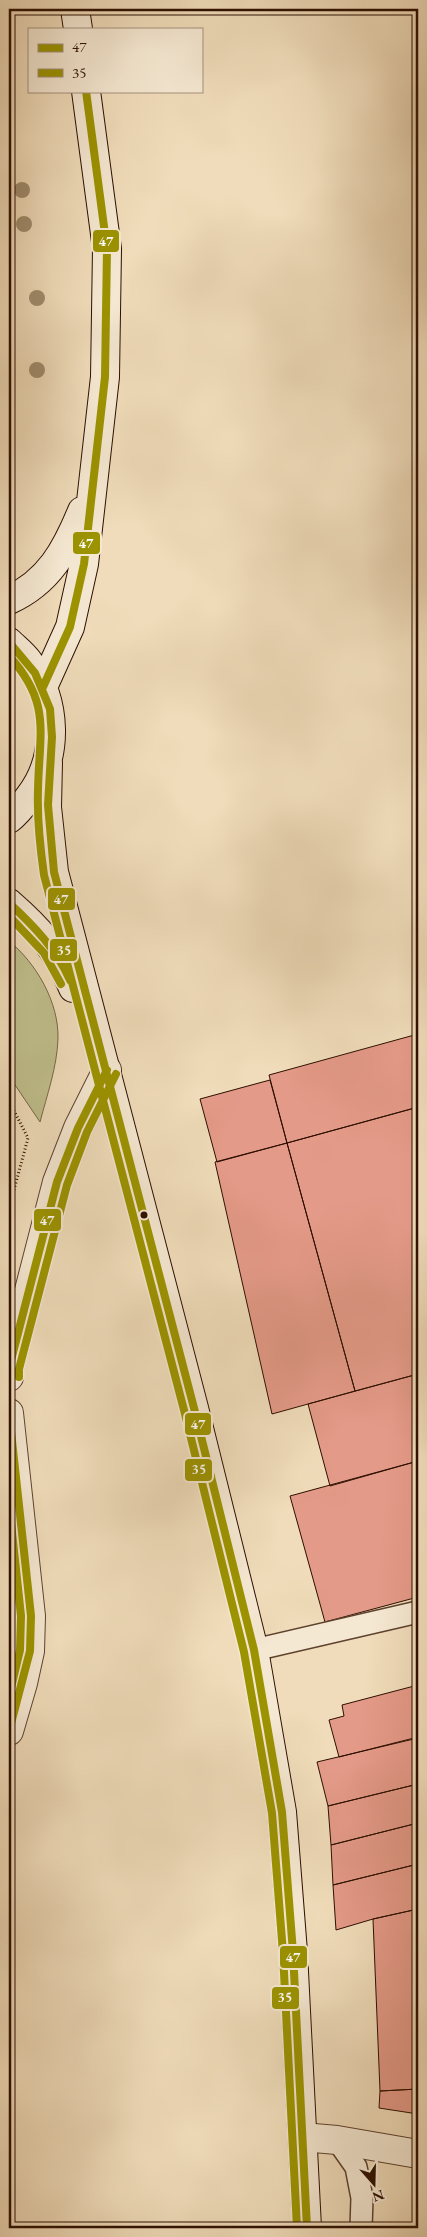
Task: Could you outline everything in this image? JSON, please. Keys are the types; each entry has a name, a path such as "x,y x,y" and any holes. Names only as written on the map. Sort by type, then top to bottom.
{"street":[{"path":"75,9 78,28"},
{"path":"43,687 70,627 84,564 91,488 105,377 107,249 86,92"},
{"path":"9,600 39,582 55,565 72,536 91,488"},
{"path":"9,642 27,660 43,687 50,712 52,737 48,762 48,807 54,872 194,1408 254,1650 282,1812 293,1952 307,2228"},
{"path":"9,820 37,786 48,762"},
{"path":"9,903 37,927 64,966 107,1070 78,1128 57,1182 9,1368 9,1377"},
{"path":"9,1413 31,1616 30,1651 9,1730"},
{"path":"302,2137 337,2140 418,2154"}],"lane":[{"path":"254,1650 418,1612"},
{"path":"337,2140 356,2168 362,2198 361,2228"}],"path":[{"path":"9,1101 28,1138 9,1208"}],"green space":[{"path":"9,708 13,727 13,740 9,760"},
{"path":"9,941 37,972 55,1011 58,1039 56,1060 40,1122 9,1076"}],"building":[{"path":"418,1034 418,1107 287,1143 269,1075"},
{"path":"270,1080 287,1143 217,1162 200,1099"},
{"path":"415,1108 418,1119 418,1374 355,1391 287,1143"},
{"path":"287,1143 355,1391 272,1414 215,1162"},
{"path":"418,1374 418,1461 330,1486 308,1404"},
{"path":"418,1461 418,1597 325,1622 290,1496"},
{"path":"418,1685 418,1737 339,1757 329,1720 344,1716 342,1705"},
{"path":"418,1738 418,1784 328,1806 317,1762"},
{"path":"418,1784 418,1823 331,1845 328,1806"},
{"path":"418,1823 418,1864 333,1885 331,1845"},
{"path":"418,1864 418,1909 336,1930 333,1885"},
{"path":"418,1909 418,2089 380,2091 373,1919"},
{"path":"418,2089 418,2114 379,2108 380,2091"}],"transit line":[{"name":"47","path":"43,687 70,627 84,564 105,377 107,249 86,92"},
{"name":"47","path":"9,642 35,673 50,709 52,737 48,805 54,872 194,1408 254,1650 282,1812 293,1952 307,2228"},
{"name":"35","path":"9,656 23,673 32,689 37,704 41,735 38,811 44,875 184,1410 244,1652 272,1813 283,1953 297,2228"},
{"name":"47","path":"9,903 44,938 70,980"},
{"name":"35","path":"9,916 44,953 61,984"},
{"name":"47","path":"9,1377 9,1368 57,1182 78,1128 107,1070"},
{"name":"35","path":"19,1377 19,1369 67,1185 87,1132 116,1074"},
{"name":"47","path":"9,1413 31,1616 30,1651 9,1731"},
{"name":"35","path":"9,1504 21,1616 20,1650 9,1696"}]}
